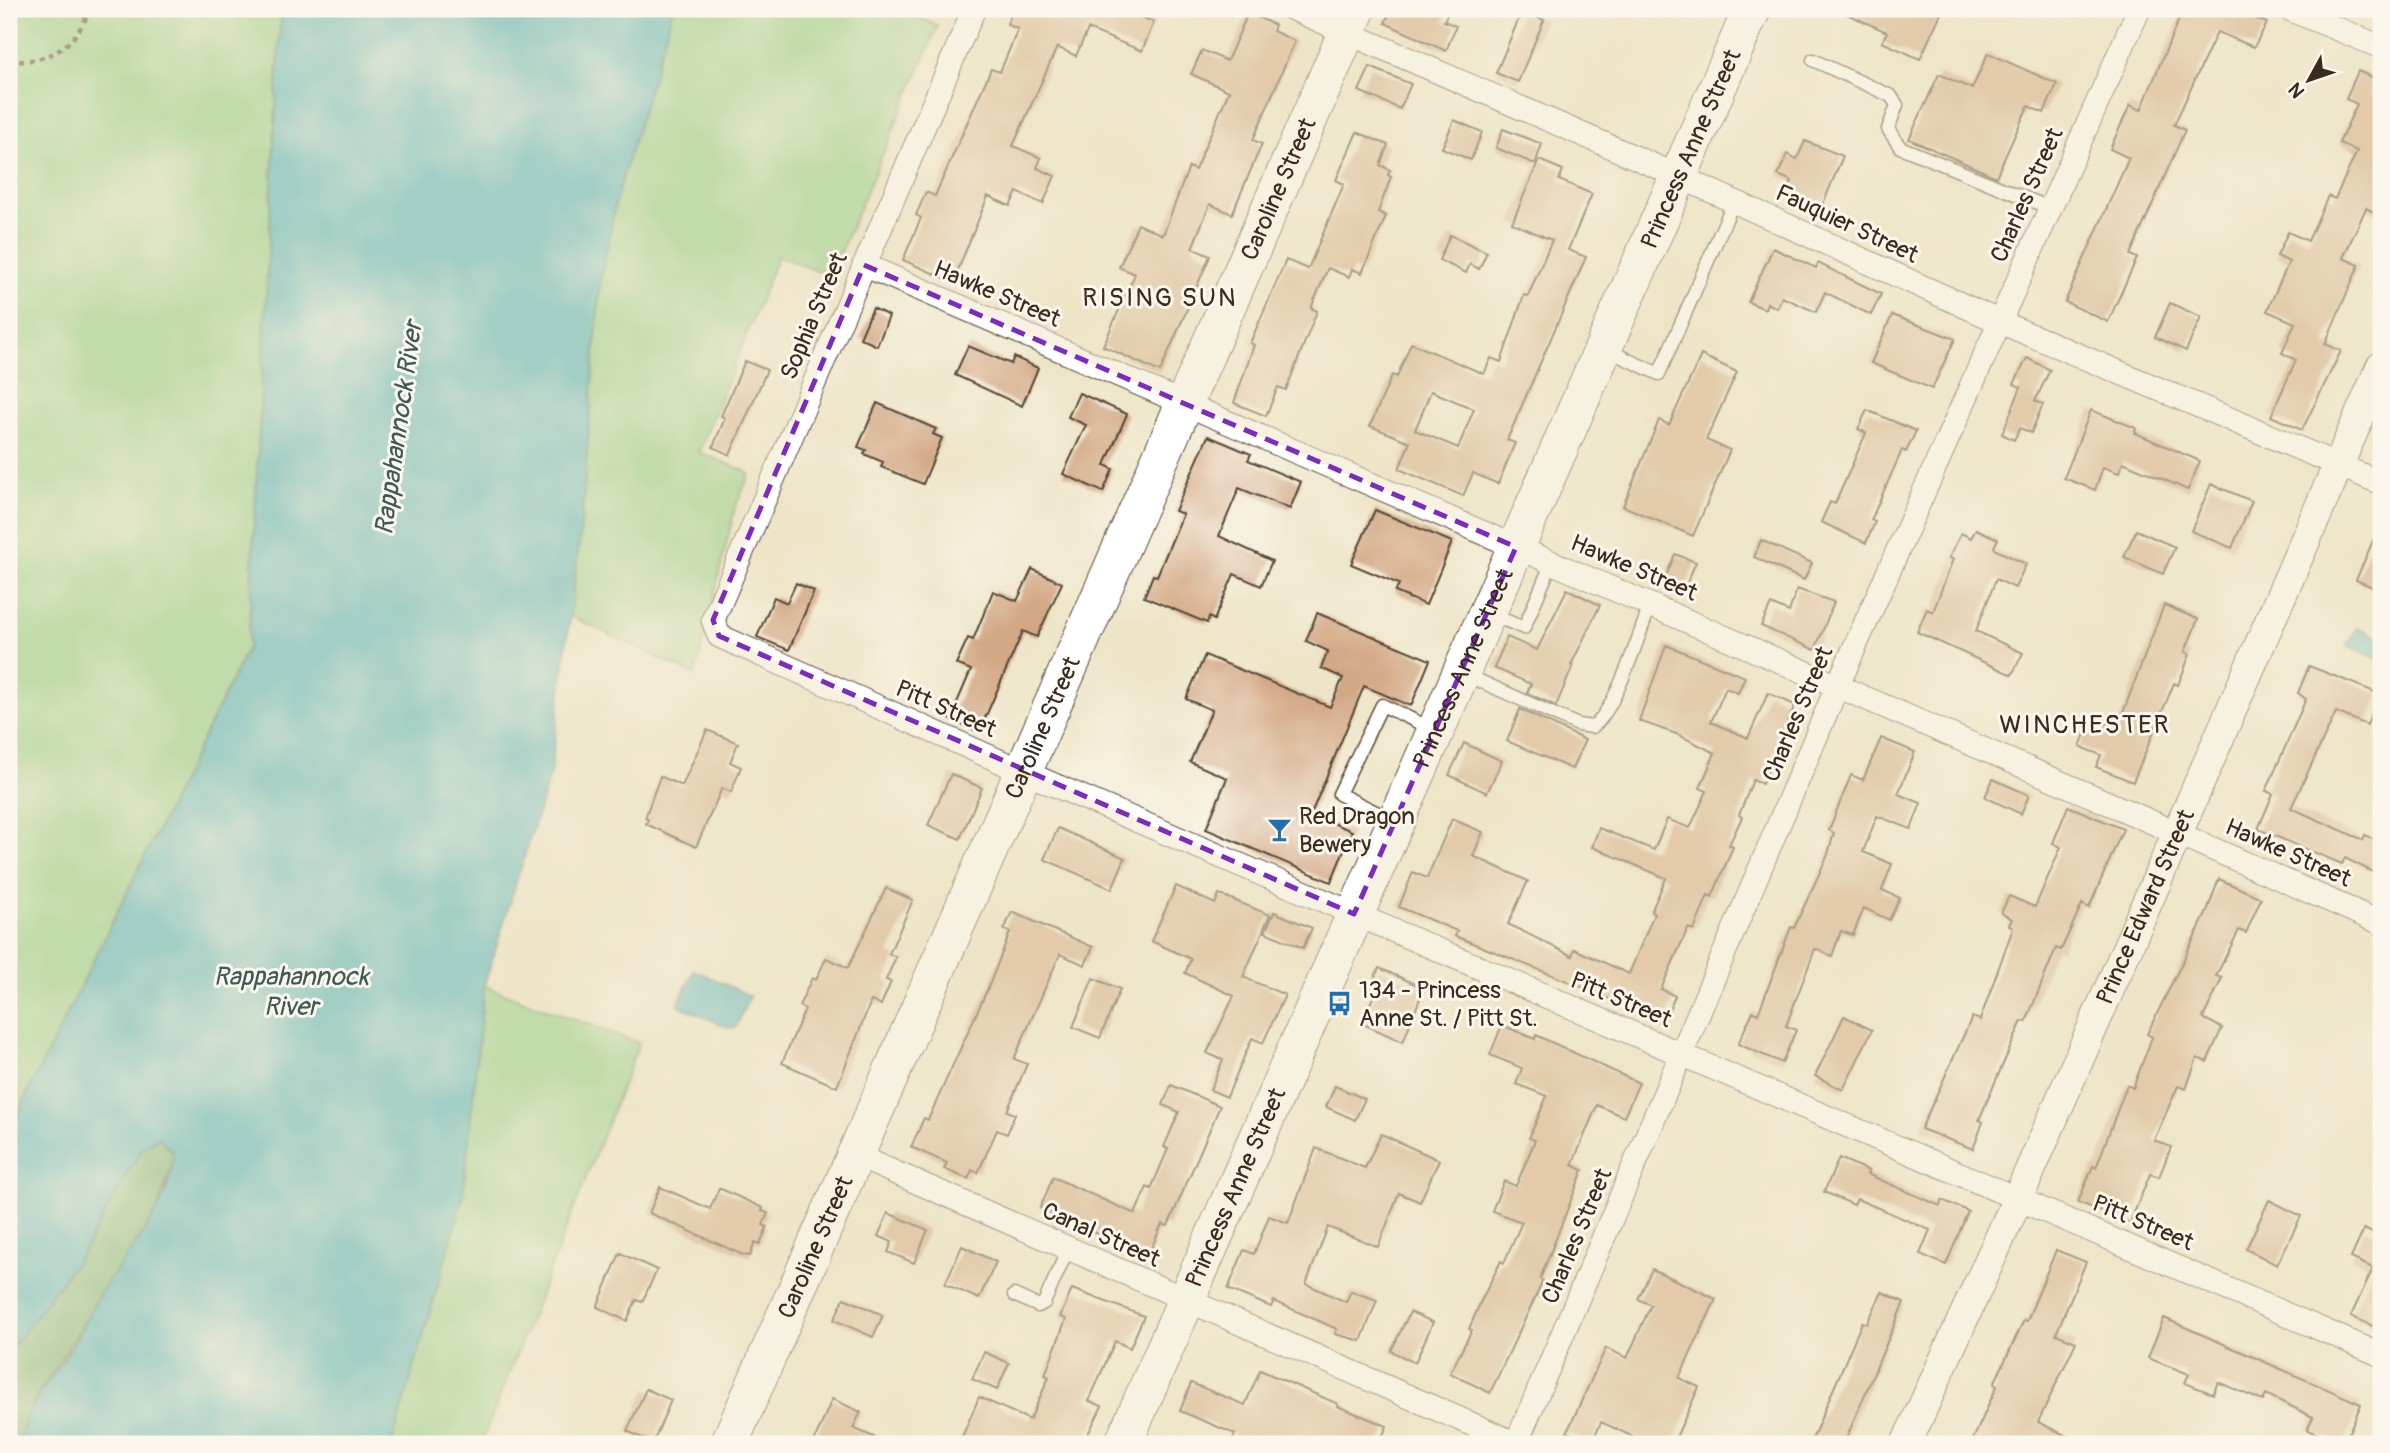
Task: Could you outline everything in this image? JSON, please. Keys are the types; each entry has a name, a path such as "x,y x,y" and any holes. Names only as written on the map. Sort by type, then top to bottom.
{"main road":[{"name":"Princess Anne Street","path":"1123,1444 1752,9"},
{"name":"Caroline Street","path":"729,1444 1352,20"}],"street":[{"name":"Sophia Street","path":"726,641 714,629 713,620 974,9"},
{"name":"Fauquier Street","path":"1293,9 1352,20 1678,176 2000,322 2381,483"},
{"name":"Charles Street","path":"1516,1444 1837,687 2139,9"},
{"path":"2289,9 2381,47"},
{"name":"Hawke Street","path":"864,265 1651,603 1837,687 2381,923"},
{"name":"Prince Edward Street","path":"1906,1444 2018,1198 2381,367"},
{"name":"Pitt Street","path":"726,641 1024,772 2381,1355"},
{"name":"Canal Street","path":"857,1156 1185,1302 1516,1444"}],"lane":[{"path":"1813,60 1891,96 1897,105 1888,129 1900,147 2050,208"},
{"path":"1602,347 1659,374 1734,201"},
{"path":"1487,612 1524,628 1552,562"},
{"path":"1461,673 1578,725 1592,727 1604,715 1616,692 1651,603"},
{"path":"1395,822 1339,794 1382,705 1435,731"},
{"path":"1014,1295 1038,1306 1044,1303 1068,1249"}],"path":[{"path":"9,62 53,56 73,38 90,9"}],"highlighted area":[{"path":"864,265 1516,547 1354,914 719,636 713,620"}],"green space":[{"path":"9,9 281,9 248,647 9,1131"},
{"path":"673,9 902,9 938,26 830,276 778,256 699,452 750,473 735,508 695,675 570,616 582,517 600,284 616,199"},
{"path":"484,986 639,1043 481,1444 392,1444 463,1197"},
{"path":"158,1137 173,1152 173,1163 157,1211 34,1400 18,1444 9,1444 9,1352 82,1253 141,1150"}],"water":[{"name":"Rappahannock River","path":"281,9 673,9 616,199 600,284 582,517 551,771 484,986 463,1197 392,1444 18,1444 22,1430 41,1393 72,1346 103,1289 158,1208 171,1171 173,1152 158,1137 141,1150 82,1253 9,1352 9,1131 248,647"},
{"path":"2357,627 2381,639 2381,661 2348,645"},
{"path":"694,970 750,996 736,1027 729,1028 678,1004"}],"building":[{"path":"1013,9 1120,9 1154,22 1142,51 1088,29 1076,56 1057,47 1013,146 1041,158 1037,168 1055,176 1043,204 1017,192 1010,206 988,196 953,282 903,260 921,218 916,215 926,192 935,196 991,69 1000,72 1018,29 1007,24"},
{"path":"1391,9 1450,9 1444,21 1456,26 1446,51 1385,23"},
{"path":"1836,9 1943,9 1920,59 1882,42 1887,32"},
{"path":"2183,9 2233,9 2267,23 2254,47 2217,32 2174,125 2185,130 2130,255 2137,258 2108,322 2065,302 2129,158 2110,149 2130,105 2141,110"},
{"path":"1522,11 1544,20 1518,82 1496,73"},
{"path":"1248,13 1275,25 1273,31 1295,41 1253,140 1262,144 1232,214 1210,204 1192,248 1210,256 1160,372 1103,346 1135,274 1119,267 1138,224 1163,235 1189,167 1195,170 1229,91 1191,74 1202,50 1227,61"},
{"path":"1988,53 2057,84 2044,113 2028,106 1996,177 1909,139 1939,74 1972,89"},
{"path":"1370,67 1411,84 1400,109 1359,91"},
{"path":"2358,71 2381,81 2381,216 2366,208 2343,258 2359,265 2325,344 2341,351 2302,430 2271,416 2296,360 2282,353 2295,323 2267,311 2289,262 2277,256 2288,232 2308,241 2328,196 2335,199 2357,151 2339,143 2357,104 2346,99"},
{"path":"1454,120 1482,132 1471,160 1442,148"},
{"path":"1503,129 1542,144 1535,164 1496,148"},
{"path":"1357,132 1388,145 1380,165 1390,170 1388,175 1391,177 1378,212 1386,216 1362,273 1352,269 1349,277 1328,268 1311,308 1317,311 1286,390 1278,387 1266,416 1234,403 1254,345 1250,343 1286,260 1308,269 1344,184 1336,180"},
{"path":"1805,141 1843,156 1820,211 1786,197 1792,181 1778,175 1787,154 1797,159"},
{"path":"1539,160 1563,170 1559,180 1592,194 1568,250 1586,257 1507,440 1515,443 1498,484 1473,473 1463,496 1399,469 1410,442 1370,426 1392,375 1397,377 1411,343 1484,374 1491,358 1501,362 1524,295 1528,296 1552,240 1512,223","holes":["1431,391 1474,409 1458,448 1415,430"]},
{"path":"1450,235 1487,252 1479,269 1470,264 1466,273 1439,260"},
{"path":"1773,248 1816,268 1818,263 1881,294 1871,315 1825,292 1816,312 1782,297 1777,308 1767,303 1765,309 1748,302"},
{"path":"2170,303 2201,317 2186,351 2155,337"},
{"path":"873,308 889,316 877,346 860,338"},
{"path":"1892,315 1955,339 1932,389 1871,363"},
{"path":"968,346 1011,364 1014,357 1038,368 1022,406 955,375"},
{"path":"1701,355 1737,372 1706,440 1730,450 1693,536 1623,506 1659,420 1669,425"},
{"path":"2027,358 2050,370 2035,401 2043,404 2031,433 2020,428 2014,440 2002,434 2021,387 2014,384"},
{"path":"745,361 767,370 730,455 713,447 725,418 721,416"},
{"path":"1079,393 1127,414 1105,465 1113,469 1103,492 1063,474 1086,425 1068,417"},
{"path":"877,403 936,429 933,434 942,438 923,484 881,467 883,462 864,454 866,450 858,447"},
{"path":"1867,410 1916,431 1906,452 1902,450 1871,520 1875,522 1866,543 1821,522 1830,502 1835,504 1866,433 1858,429"},
{"path":"2091,410 2136,428 2135,433 2200,461 2188,490 2123,462 2119,473 2103,467 2095,490 2064,478"},
{"path":"1208,436 1251,454 1248,460 1301,482 1290,509 1239,488 1219,536 1272,561 1261,586 1234,574 1214,620 1209,617 1207,623 1144,597 1153,575 1157,576 1183,514 1175,511"},
{"path":"2211,484 2252,501 2232,548 2191,531"},
{"path":"1375,510 1452,542 1426,605 1395,592 1399,584 1351,564"},
{"path":"2381,522 2381,591 2356,580"},
{"path":"1976,529 1998,539 1994,547 1996,550 2026,564 2015,588 1996,579 1976,631 2023,653 2012,675 1917,632 1927,609 1933,612 1953,559 1949,558 1961,533 1971,538"},
{"path":"2136,530 2175,547 2163,574 2124,557"},
{"path":"1761,540 1812,563 1804,580 1754,557"},
{"path":"1675,554 1696,562 1683,592 1663,584"},
{"path":"1032,569 1062,583 1037,637 1023,631 979,732 950,719 971,670 956,664 968,638 973,640 993,591 1017,601"},
{"path":"796,583 814,591 789,650 757,637 774,597 787,603"},
{"path":"1567,589 1600,605 1571,665 1573,666 1556,706 1527,693 1531,684 1494,668 1507,637 1537,650"},
{"path":"1797,589 1834,602 1815,650 1761,626 1771,604 1789,612"},
{"path":"2164,605 2198,619 2185,652 2190,654 2178,685 2174,683 2133,782 2096,767 2101,755 2080,747 2091,718 2117,728"},
{"path":"1317,613 1430,660 1411,706 1364,686 1311,814 1352,831 1331,882 1206,829 1227,778 1190,762 1212,710 1186,699 1205,655 1330,707 1343,678 1321,668 1328,651 1306,641"},
{"path":"1666,645 1745,677 1738,693 1726,688 1711,722 1748,738 1768,693 1795,705 1762,784 1753,780 1739,815 1742,817 1729,845 1733,847 1712,897 1708,895 1694,930 1688,928 1661,989 1675,996 1663,1024 1592,991 1455,936 1457,931 1399,907 1413,872 1427,878 1452,819 1483,832 1473,856 1528,881 1508,924 1572,956 1574,949 1629,974 1666,878 1592,847 1599,828 1654,850 1667,819 1690,828 1707,791 1700,788 1715,753 1679,735 1639,721"},
{"path":"2309,666 2380,694 2367,725 2336,712 2291,808 2363,840 2365,835 2381,844 2381,876 2345,858 2342,864 2258,829 2273,794 2266,791 2306,699 2298,693"},
{"path":"1520,709 1585,740 1572,769 1507,741"},
{"path":"707,730 738,743 730,762 741,767 731,792 722,788 696,847 646,824 648,819 645,818 660,776 682,786"},
{"path":"1881,738 1915,752 1898,794 1921,803 1911,829 1877,816 1863,852 1892,864 1882,890 1900,898 1889,920 1864,908 1853,935 1841,931 1832,956 1815,949 1786,1026 1796,1030 1782,1063 1738,1044 1753,1011 1758,1014 1791,927 1794,928 1827,857 1834,833 1829,830 1851,775 1863,780"},
{"path":"1464,743 1502,761 1487,793 1449,775"},
{"path":"951,774 982,788 960,839 928,825"},
{"path":"1993,779 2029,795 2021,814 1985,797"},
{"path":"2068,806 2123,829 2089,908 2082,904 2061,950 2056,948 2026,1022 2022,1021 1979,1120 1983,1122 1973,1149 1921,1129 1972,1017 1980,1020 2013,928 2009,925 2012,919 2001,913 2009,896 2035,907 2061,847 2053,843"},
{"path":"1058,828 1125,858 1112,889 1044,859"},
{"path":"2219,879 2261,898 2246,933 2239,930 2216,976 2222,978 2203,1018 2222,1028 2207,1062 2197,1058 2186,1089 2178,1086 2154,1140 2171,1147 2159,1177 2150,1174 2130,1223 2078,1202 2093,1166 2096,1168 2127,1085 2133,1088 2152,1037 2147,1034 2205,916"},
{"path":"1176,886 1215,904 1219,894 1270,915 1243,977 1285,995 1263,1043 1252,1038 1227,1097 1210,1090 1223,1060 1207,1053 1234,996 1185,973 1191,959 1151,941"},
{"path":"886,888 913,900 889,954 896,957 886,980 891,982 881,1005 871,1001 837,1087 782,1063 805,1009 799,1006 812,978 816,980 826,958 848,968"},
{"path":"1012,912 1093,947 1085,965 1060,954 1014,1059 1027,1064 1007,1111 1015,1114 1007,1134 997,1130 978,1173 972,1170 968,1179 944,1169 947,1163 911,1147 924,1118 928,1120 988,988 1010,932 1004,930"},
{"path":"1274,912 1312,928 1303,948 1265,932"},
{"path":"1379,968 1424,988 1403,1042 1361,1023 1375,993 1369,990"},
{"path":"1093,978 1120,989 1100,1038 1073,1027"},
{"path":"1844,1016 1872,1030 1843,1090 1815,1076"},
{"path":"1502,1025 1535,1039 1536,1035 1639,1083 1624,1117 1597,1105 1572,1165 1583,1170 1540,1279 1543,1281 1490,1393 1450,1373 1472,1330 1469,1329 1481,1301 1501,1261 1504,1263 1522,1222 1492,1211 1504,1181 1516,1186 1535,1140 1529,1138 1547,1096 1516,1084 1522,1068 1490,1055"},
{"path":"1171,1085 1220,1106 1168,1226 1162,1224 1148,1256 1040,1208 1053,1177 1135,1214 1147,1187 1151,1189 1168,1149 1164,1147 1179,1112 1163,1105"},
{"path":"1335,1086 1365,1099 1355,1120 1326,1107"},
{"path":"1381,1134 1439,1160 1420,1202 1399,1193 1378,1247 1328,1227 1306,1284 1346,1302 1351,1291 1377,1300 1361,1341 1335,1334 1337,1329 1274,1301 1271,1307 1228,1289 1244,1250 1254,1254 1269,1216 1288,1223 1316,1148 1365,1168"},
{"path":"1839,1158 1869,1171 1867,1174 1940,1206 1942,1200 1968,1211 1946,1265 1920,1254 1930,1230 1857,1199 1854,1205 1824,1192"},
{"path":"660,1187 710,1209 719,1188 763,1208 762,1211 768,1213 763,1225 767,1227 760,1244 755,1242 750,1256 743,1255 649,1213"},
{"path":"2269,1200 2301,1216 2277,1265 2246,1249"},
{"path":"888,1213 928,1230 914,1263 888,1252 892,1242 878,1236"},
{"path":"2364,1229 2381,1237 2381,1330 2351,1316 2373,1268 2351,1258"},
{"path":"962,1246 996,1262 979,1299 945,1284"},
{"path":"2056,1250 2086,1262 2056,1334 2076,1342 2038,1422 2083,1444 1971,1444 1997,1386 1994,1384 2024,1320 2027,1321"},
{"path":"620,1253 657,1270 642,1302 636,1300 627,1321 597,1307"},
{"path":"1652,1269 1716,1299 1679,1378 1699,1387 1673,1444 1649,1444 1601,1422 1591,1444 1567,1432 1606,1348 1627,1358 1651,1305 1638,1299"},
{"path":"1072,1289 1144,1316 1130,1348 1115,1341 1089,1401 1102,1406 1083,1444 959,1444 979,1397 1030,1420 1049,1377 1045,1375 1066,1319 1060,1317"},
{"path":"1882,1292 1904,1302 1844,1444 1810,1444 1862,1322 1867,1324"},
{"path":"844,1298 883,1315 873,1337 834,1320"},
{"path":"1410,1312 1433,1322 1415,1363 1391,1351"},
{"path":"2164,1318 2361,1404 2344,1444 2307,1430 2313,1417 2266,1394 2263,1401 2218,1382 2213,1394 2185,1383 2189,1374 2148,1358"},
{"path":"984,1352 1009,1363 997,1390 972,1379"},
{"path":"1260,1370 1387,1426 1379,1444 1231,1444 1235,1434 1180,1411 1191,1383 1245,1405"},
{"path":"646,1389 671,1400 653,1443 627,1431"},
{"path":"832,1399 861,1412 853,1428 890,1444 813,1444"}],"place":[{"name":"Red Dragon Bewery","path":"1279,830"},
{"name":"134 - Princess Anne St. / Pitt St.","path":"1339,1004"}],"district":[{"name":"RISING SUN","path":"1160,298"},
{"name":"WINCHESTER","path":"2085,725"}]}
